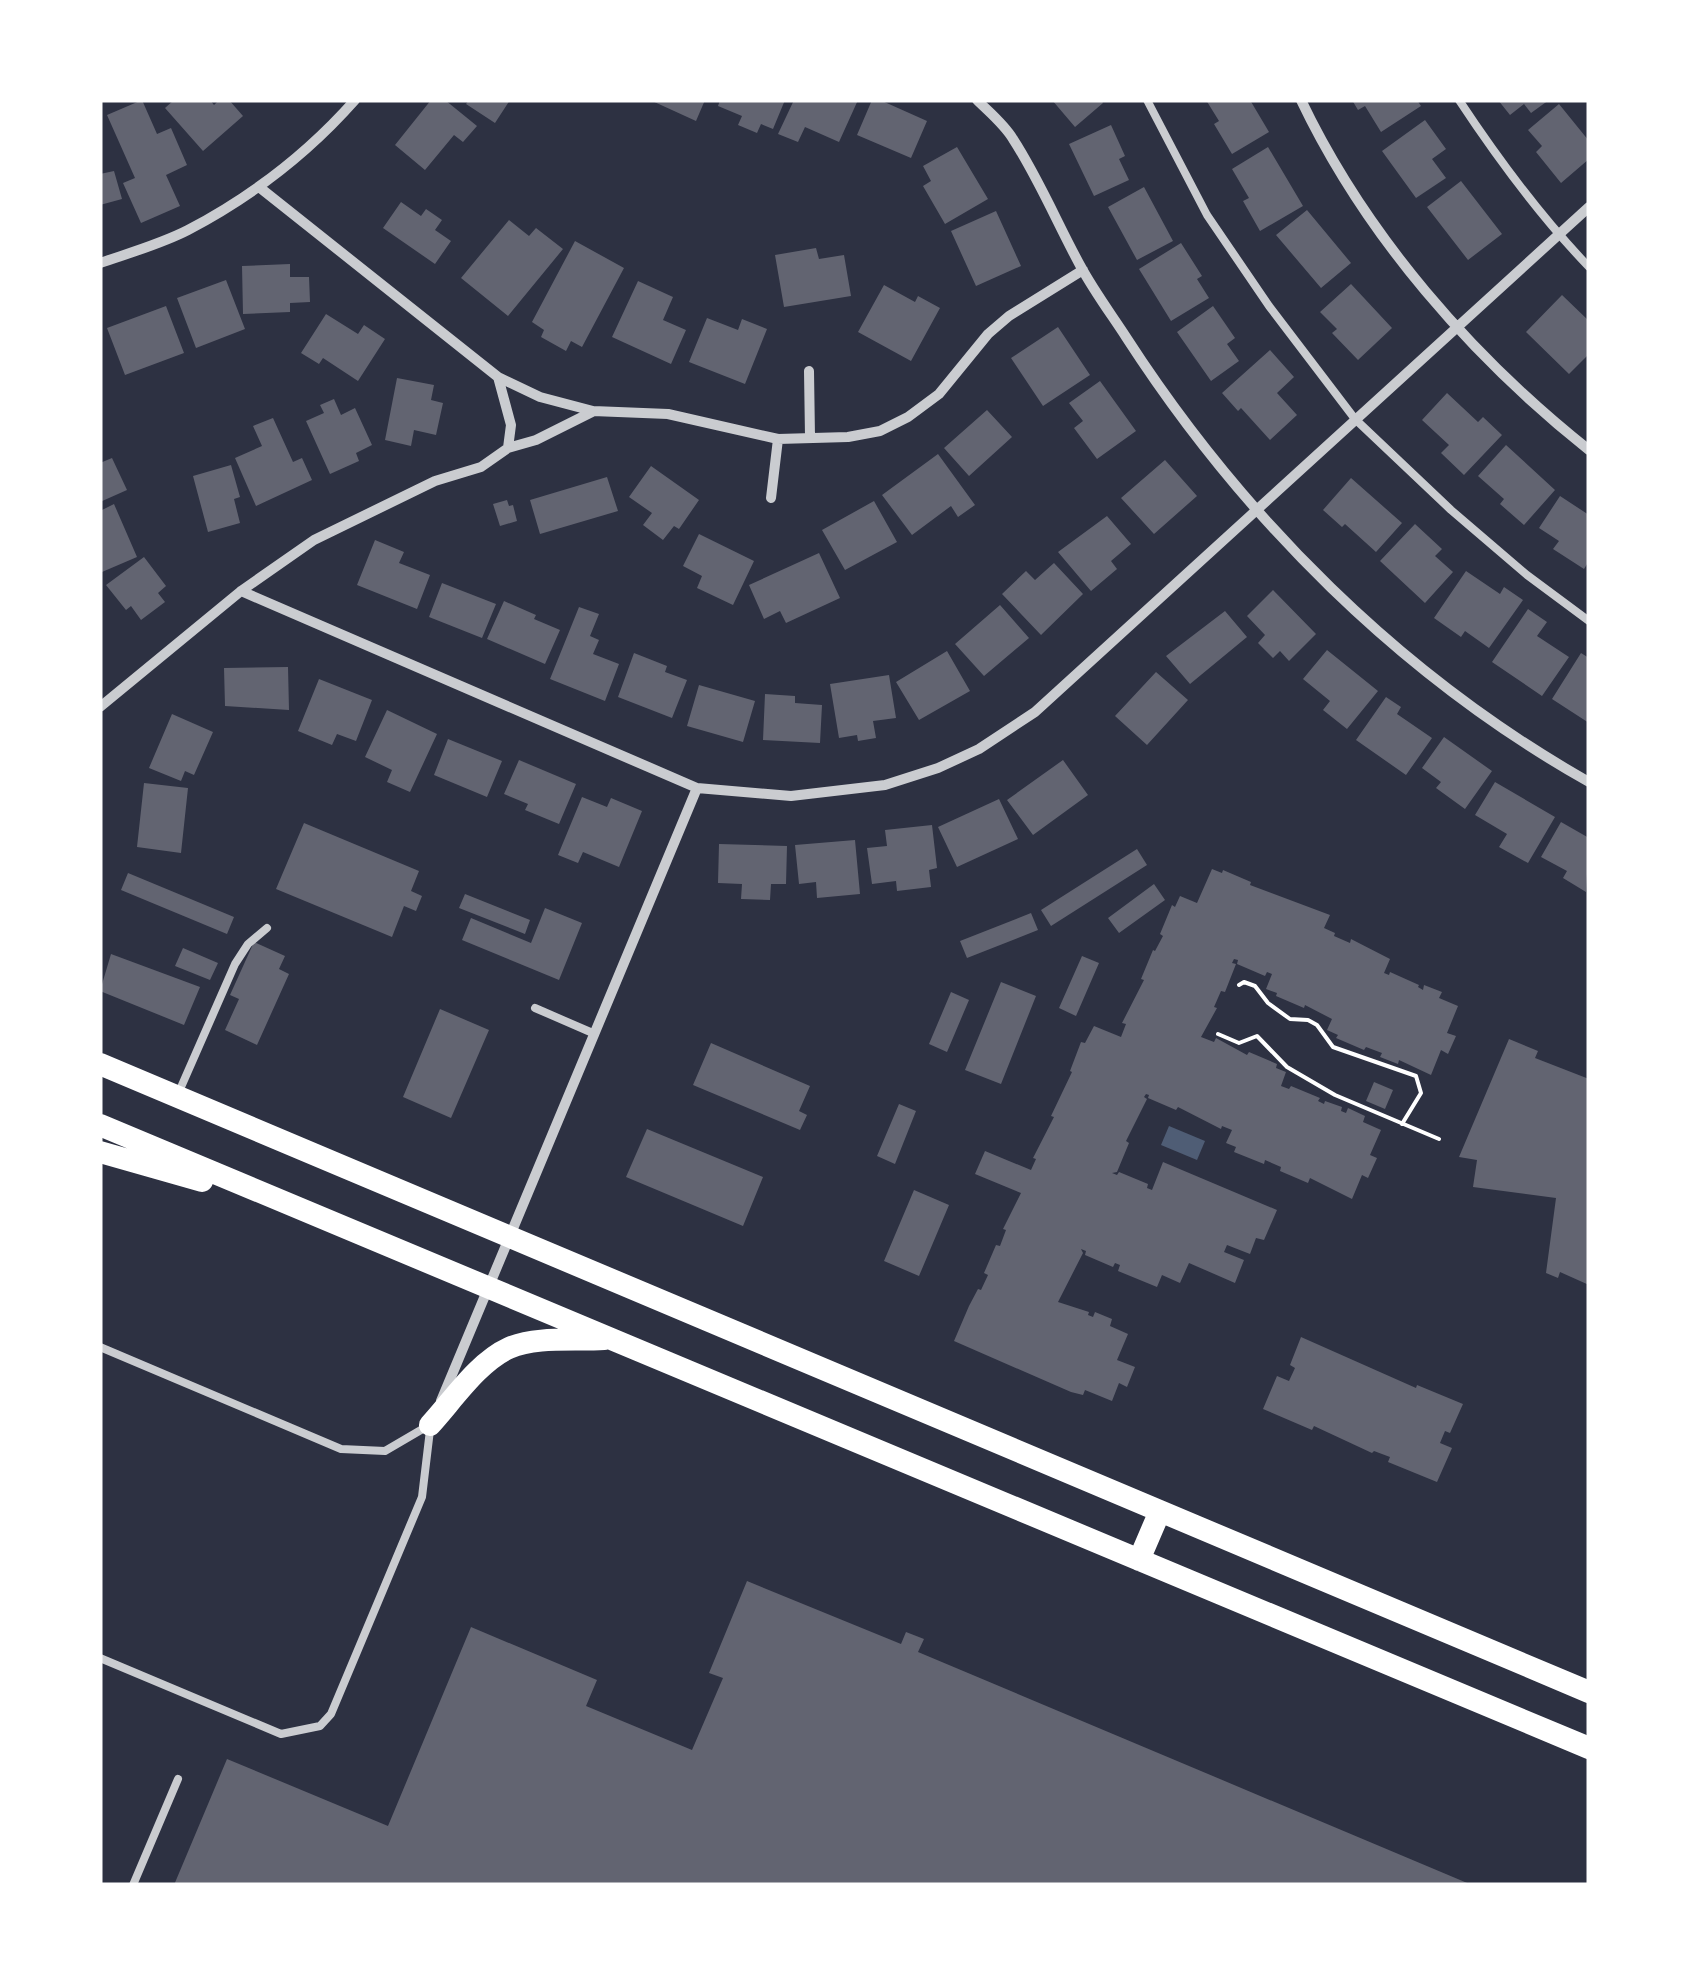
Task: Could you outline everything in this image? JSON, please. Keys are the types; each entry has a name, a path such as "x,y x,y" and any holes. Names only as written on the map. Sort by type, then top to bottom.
{"main road":[{"path":"100,1064 1589,1692"},
{"path":"100,1125 1589,1748"},
{"path":"100,1152 302,1210"},
{"path":"430,1425 483,1367 508,1348 610,1339"},
{"path":"1139,1560 1160,1510"}],"street":[{"path":"100,263 187,231 259,187 324,136 356,100"},
{"path":"977,100 1012,136 1083,270 1164,395 1256,512 1360,614 1460,696 1589,782"},
{"path":"1301,100 1316,133 1431,299 1544,415 1589,450"},
{"path":"259,187 498,376 540,397 593,411 668,414 778,439 848,438 880,431 908,417 939,394 988,334 1009,316 1083,270"},
{"path":"241,591 697,788 791,796 885,786 979,749 1035,712 1589,207"},
{"path":"809,372 810,438"},
{"path":"498,376 512,425 508,448"},
{"path":"100,707 241,591 314,540 435,481 480,467 508,448 536,440 593,411"},
{"path":"772,498 778,439"},
{"path":"430,1425 697,788"}],"lane":[{"path":"1147,100 1206,215 1355,419 1463,521 1526,575 1589,621"},
{"path":"1460,100 1492,150 1558,235 1589,267"},
{"path":"177,1097 235,964 248,944 267,928"},
{"path":"534,1008 595,1034"},
{"path":"100,1347 340,1449 385,1451 430,1425"},
{"path":"100,1658 281,1734 320,1726 331,1714 422,1497 430,1425"},
{"path":"134,1885 178,1779"}],"path":[{"path":"1239,985 1244,982 1254,986 1290,1019 1308,1020 1316,1025 1333,1047 1416,1076 1420,1092 1402,1124"},
{"path":"1218,1034 1240,1043 1257,1036 1286,1067 1335,1095 1439,1139"}],"water":[{"path":"1169,1126 1205,1141 1197,1160 1161,1145"}],"building":[{"path":"142,100 157,134 171,128 187,165 166,175 180,206 141,223 123,183 135,178 107,115"},
{"path":"174,100 210,100 214,105 219,100 229,100 243,116 203,151 165,108"},
{"path":"431,100 445,100 477,126 463,142 454,135 425,170 395,145"},
{"path":"469,100 510,100 495,123 466,104"},
{"path":"650,100 705,100 696,121"},
{"path":"720,100 785,100 773,129 761,124 757,133 738,125 742,116 718,106"},
{"path":"794,100 858,100 839,142 805,127 798,142 778,134"},
{"path":"872,100 927,121 911,158 857,135"},
{"path":"1052,100 1101,100 1103,103 1075,127"},
{"path":"1206,100 1250,100 1269,132 1232,154 1214,124 1219,121"},
{"path":"1352,100 1417,100 1421,106 1381,132 1365,106 1358,110"},
{"path":"1498,100 1549,100 1531,113 1524,104 1510,115"},
{"path":"1559,104 1589,141 1589,159 1561,183 1536,152 1542,146 1528,130"},
{"path":"1425,120 1446,149 1432,159 1446,178 1416,198 1382,151"},
{"path":"1111,125 1125,156 1119,159 1129,180 1094,196 1069,144"},
{"path":"957,147 988,199 945,224 923,186 931,181 923,166"},
{"path":"1268,147 1303,206 1260,231 1243,201 1249,198 1232,169"},
{"path":"114,171 122,199 100,205 100,174"},
{"path":"1461,181 1502,234 1468,260 1427,207"},
{"path":"1144,187 1173,241 1137,260 1108,207"},
{"path":"401,202 421,216 426,209 442,220 435,230 451,241 435,264 383,228"},
{"path":"1307,210 1351,263 1321,288 1276,235"},
{"path":"996,211 1021,266 976,286 951,231"},
{"path":"509,220 529,236 536,228 563,249 508,316 461,278"},
{"path":"575,241 624,268 582,347 571,341 566,351 541,337 544,330 532,322"},
{"path":"1181,243 1202,276 1197,279 1209,298 1171,321 1139,269"},
{"path":"816,248 819,259 844,255 851,296 784,307 775,255"},
{"path":"290,264 290,277 309,277 310,302 290,303 290,312 243,314 242,266"},
{"path":"226,280 245,329 196,348 177,298"},
{"path":"638,281 673,297 663,320 686,330 671,364 612,337"},
{"path":"1351,284 1392,328 1358,360 1332,333 1337,329 1320,312"},
{"path":"884,285 915,302 918,296 940,308 911,361 858,332"},
{"path":"1562,295 1589,321 1589,354 1569,374 1526,332"},
{"path":"166,306 184,353 125,375 107,328"},
{"path":"1213,306 1235,338 1227,344 1239,361 1211,381 1177,332"},
{"path":"326,314 358,334 364,325 385,339 358,381 323,358 319,364 301,353"},
{"path":"707,318 738,330 742,319 767,329 745,384 689,362"},
{"path":"1058,327 1090,375 1043,406 1011,358"},
{"path":"1270,350 1294,377 1277,393 1297,415 1270,440 1222,393"},
{"path":"397,378 434,385 431,400 443,403 436,435 414,430 411,446 385,440"},
{"path":"1100,381 1136,431 1097,459 1074,428 1083,421 1069,403"},
{"path":"1447,393 1478,422 1483,417 1502,435 1464,475 1441,453 1449,445 1422,420"},
{"path":"334,399 341,415 355,408 372,445 356,453 359,461 330,474 306,421 324,413 320,405"},
{"path":"987,410 1012,437 969,476 944,448"},
{"path":"273,418 293,462 302,458 312,480 256,506 235,458 262,446 253,426"},
{"path":"1506,445 1555,490 1524,525 1500,504 1504,499 1478,476"},
{"path":"938,454 975,505 958,517 951,506 912,535 882,495"},
{"path":"112,458 127,490 100,502 100,463"},
{"path":"1165,460 1197,496 1154,534 1121,498"},
{"path":"231,465 240,497 234,499 240,523 208,532 193,476"},
{"path":"651,466 699,500 679,529 674,526 663,540 643,525 652,513 629,497"},
{"path":"607,477 618,511 540,534 530,500"},
{"path":"1351,478 1402,523 1376,552 1323,510"},
{"path":"1560,496 1589,515 1589,561 1584,569 1553,549 1559,541 1539,528"},
{"path":"507,500 509,506 513,505 517,521 500,526 493,504"},
{"path":"874,501 897,542 845,570 822,530"},
{"path":"114,504 137,557 102,572 100,511"},
{"path":"1107,516 1131,544 1111,561 1117,569 1091,591 1058,552"},
{"path":"1415,524 1442,549 1435,556 1453,572 1425,603 1380,561"},
{"path":"699,534 754,561 733,605 697,588 702,576 683,566"},
{"path":"375,540 404,552 399,563 430,575 417,609 357,585"},
{"path":"819,553 840,598 786,623 780,611 764,619 749,585"},
{"path":"144,557 166,586 158,593 165,602 141,620 131,606 126,610 106,585"},
{"path":"1054,563 1083,594 1041,635 1002,594 1026,571 1035,580"},
{"path":"1466,571 1500,594 1504,587 1523,600 1489,648 1465,631 1461,637 1434,618"},
{"path":"442,583 496,604 482,638 429,617"},
{"path":"1273,590 1316,634 1289,661 1280,651 1273,658 1258,643 1265,635 1247,616"},
{"path":"504,601 560,630 545,664 487,639"},
{"path":"1000,605 1029,638 984,676 955,644"},
{"path":"579,607 599,614 590,636 599,640 593,654 619,664 605,701 550,679"},
{"path":"1528,609 1547,622 1537,636 1569,657 1542,696 1492,662"},
{"path":"1225,611 1247,637 1190,684 1166,656"},
{"path":"1327,650 1378,691 1347,729 1323,710 1330,701 1303,679"},
{"path":"947,651 970,691 919,720 896,682"},
{"path":"634,653 667,666 665,672 687,680 672,718 618,697"},
{"path":"1581,653 1589,658 1589,723 1552,699"},
{"path":"288,667 289,710 225,706 224,668"},
{"path":"1156,672 1188,700 1147,745 1115,716"},
{"path":"889,675 896,718 873,721 876,738 839,738 830,684"},
{"path":"319,679 372,700 356,741 337,734 332,745 298,731"},
{"path":"699,685 755,701 743,742 687,726"},
{"path":"765,694 795,696 795,703 822,705 820,743 763,740"},
{"path":"1386,697 1401,707 1397,714 1432,738 1406,775 1356,740"},
{"path":"387,710 437,734 410,792 387,782 392,770 365,757"},
{"path":"172,714 213,732 194,775 185,771 181,781 149,768"},
{"path":"1444,737 1492,771 1465,809 1436,788 1441,782 1422,768"},
{"path":"448,739 502,761 487,797 434,775"},
{"path":"519,760 576,784 559,824 525,810 528,804 504,794"},
{"path":"1063,760 1088,795 1033,835 1007,800"},
{"path":"1495,782 1555,817 1528,863 1499,847 1507,834 1475,815"},
{"path":"144,783 188,788 181,853 137,847"},
{"path":"582,797 607,807 611,798 642,811 619,867 583,852 578,863 558,855"},
{"path":"999,799 1018,839 957,867 938,827"},
{"path":"1561,822 1589,838 1586,892 1563,878 1567,871 1541,857"},
{"path":"304,823 419,871 411,891 422,896 416,911 404,906 392,937 276,889"},
{"path":"932,825 937,868 929,870 931,887 897,891 896,881 872,884 867,848 887,846 885,830"},
{"path":"855,840 860,894 817,898 816,882 799,884 795,845"},
{"path":"719,844 787,846 786,884 771,884 770,900 741,899 742,884 718,883"},
{"path":"1137,849 1147,865 1051,926 1041,910"},
{"path":"1212,869 1222,873 1223,870 1251,882 1250,885 1330,915 1324,928 1334,936 1350,943 1351,939 1390,959 1384,973 1390,972 1423,990 1424,985 1442,992 1439,998 1458,1006 1447,1033 1456,1036 1448,1054 1441,1050 1431,1075 1399,1060 1398,1064 1380,1057 1382,1053 1336,1038 1338,1035 1327,1030 1332,1019 1276,996 1277,993 1266,989 1272,974 1267,972 1265,976 1234,959 1232,963 1236,964 1225,992 1221,991 1214,1007 1217,1008 1201,1037 1214,1042 1216,1038 1247,1055 1249,1052 1277,1064 1276,1068 1286,1072 1281,1086 1291,1086 1320,1098 1318,1101 1324,1104 1325,1101 1342,1107 1341,1111 1346,1113 1348,1108 1365,1116 1363,1122 1381,1130 1370,1155 1377,1158 1368,1178 1362,1175 1352,1199 1310,1178 1308,1183 1280,1171 1281,1167 1265,1160 1264,1164 1234,1152 1236,1147 1226,1143 1232,1130 1222,1126 1221,1129 1146,1094 1117,1172 1112,1173 1119,1172 1148,1184 1147,1188 1152,1190 1163,1162 1277,1210 1264,1240 1256,1238 1250,1254 1227,1245 1224,1252 1244,1260 1235,1283 1189,1263 1180,1283 1162,1275 1157,1287 1118,1271 1120,1265 1115,1263 1113,1267 1085,1255 1086,1251 1081,1249 1083,1253 1058,1302 1089,1312 1093,1317 1095,1312 1112,1319 1110,1326 1128,1334 1117,1360 1135,1367 1127,1387 1119,1383 1112,1401 1085,1390 1083,1395 1071,1392 954,1341 988,1275 984,1273 996,1245 1000,1246 1006,1230 1003,1229 1021,1193 975,1174 985,1151 1031,1170 1081,1042 1085,1043 1094,1026 1121,1037 1126,1024 1122,1023 1144,980 1141,979 1153,950 1163,936 1160,934 1172,905 1175,907 1180,896 1197,903"},
{"path":"128,873 234,917 227,934 121,890"},
{"path":"1154,884 1165,900 1119,933 1108,918"},
{"path":"465,894 530,920 525,934 459,908"},
{"path":"545,908 582,923 559,980 462,940 471,918 531,943"},
{"path":"1031,913 1038,930 967,958 960,941"},
{"path":"254,942 285,956 279,969 289,974 257,1045 225,1030 239,999 230,995"},
{"path":"183,948 218,963 210,980 175,966"},
{"path":"111,954 200,987 184,1025 100,991"},
{"path":"1082,956 1099,963 1076,1016 1059,1008"},
{"path":"1001,982 1036,996 1001,1084 965,1070"},
{"path":"951,992 969,1000 947,1052 929,1044"},
{"path":"440,1009 489,1030 451,1118 403,1097"},
{"path":"1509,1039 1538,1051 1535,1058 1589,1079 1589,1285 1560,1272 1558,1278 1546,1273 1556,1198 1473,1187 1477,1160 1459,1157"},
{"path":"711,1043 810,1086 799,1111 807,1115 800,1130 693,1085"},
{"path":"1374,1082 1393,1090 1385,1109 1366,1101"},
{"path":"899,1104 916,1111 895,1164 877,1156"},
{"path":"647,1129 763,1177 743,1226 626,1177"},
{"path":"914,1190 949,1205 919,1276 884,1261"},
{"path":"1301,1337 1416,1388 1417,1385 1463,1404 1450,1433 1445,1431 1440,1443 1452,1448 1437,1482 1388,1462 1390,1457 1263,1409 1277,1376 1289,1381 1295,1368 1290,1365"},
{"path":"747,1581 901,1644 906,1632 924,1639 918,1652 1472,1885 174,1885 227,1759 388,1826 471,1627 597,1680 586,1706 692,1750 723,1678 709,1673"}]}
